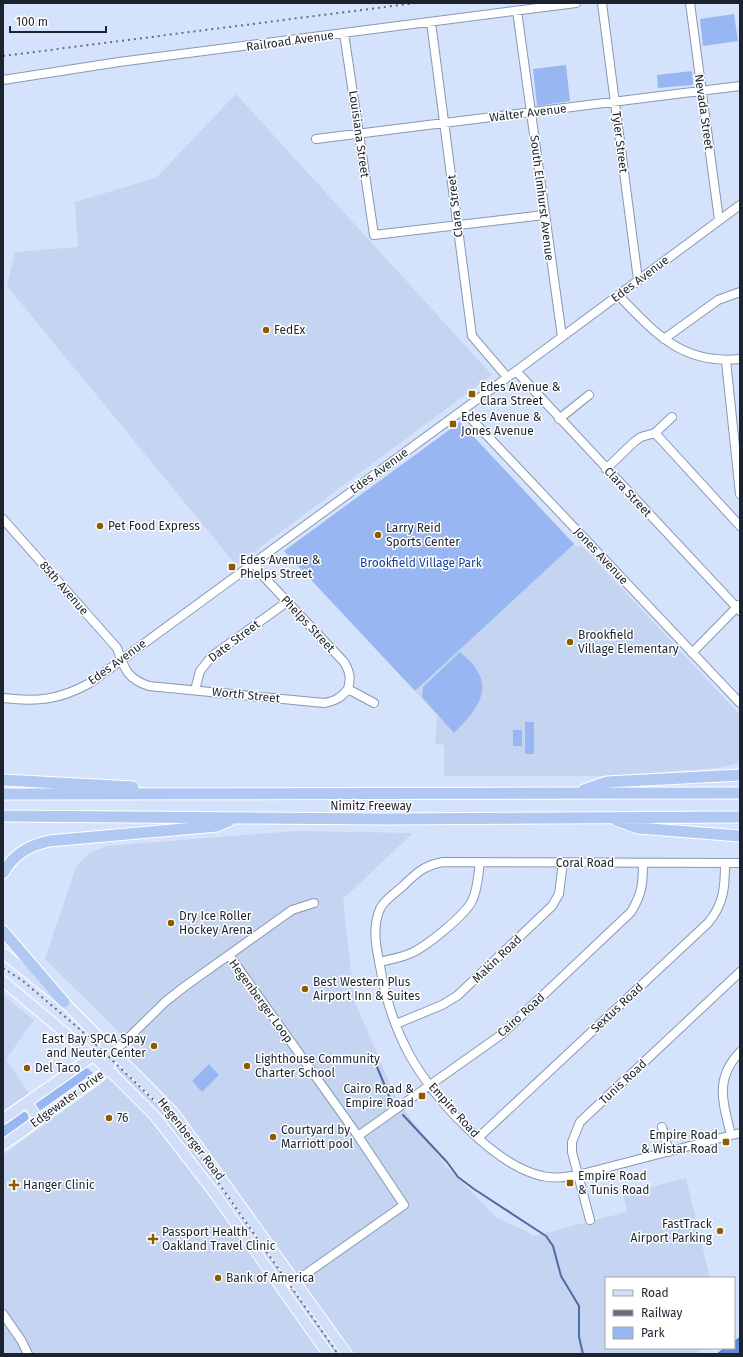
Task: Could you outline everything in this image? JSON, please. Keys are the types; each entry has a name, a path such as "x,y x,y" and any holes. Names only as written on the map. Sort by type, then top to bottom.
{"highway":[{"path":"576,793 607,782 740,775"},
{"path":"3,780 269,795"},
{"name":"Nimitz Freeway","path":"3,794 269,795 740,793"},
{"name":"Nimitz Freeway","path":"3,816 235,819 610,818 740,816"},
{"path":"610,818 638,828 740,836"},
{"path":"3,873 17,854 32,845 49,841 217,826 235,819"},
{"path":"3,931 64,1002"}],"main road":[{"name":"Hegenberger Road","path":"3,953 64,1002 113,1053 150,1088 177,1118 347,1354"},
{"name":"Hegenberger Road","path":"3,981 108,1069 144,1103 174,1140 328,1354"},
{"name":"Edgewater Drive","path":"3,1119 92,1056 113,1053 108,1069 3,1145"},
{"path":"27,1102 39,1120"}],"street":[{"name":"Railroad Avenue","path":"3,80 119,62 576,3"},
{"name":"Tyler Street","path":"602,3 638,280"},
{"name":"Nevada Street","path":"690,3 719,220"},
{"name":"South Elmhurst Avenue","path":"517,11 562,337"},
{"name":"Clara Street","path":"431,22 472,336 507,378"},
{"name":"Louisiana Street","path":"344,33 374,235 457,226"},
{"name":"Walter Avenue","path":"316,139 740,86"},
{"name":"Edes Avenue","path":"3,698 26,701 59,697 90,683 507,378 740,205"},
{"path":"457,226 544,215"},
{"path":"664,339 718,300 740,292"},
{"path":"618,295 644,322 678,349 697,356 726,361 740,359"},
{"path":"726,361 740,494"},
{"name":"Clara Street","path":"516,371 606,469 739,608"},
{"path":"559,418 589,395"},
{"name":"Jones Avenue","path":"463,410 740,703"},
{"path":"606,469 634,442 642,437 655,433 672,417"},
{"path":"655,433 740,526"},
{"name":"85th Avenue","path":"3,519 117,648 121,660"},
{"name":"Phelps Street","path":"254,563 287,602 344,662 349,670 350,680 348,689"},
{"name":"Date Street","path":"195,690 200,671 212,656 287,602"},
{"path":"692,653 739,608"},
{"name":"Worth Street","path":"121,660 124,670 141,683 149,686 324,703 341,697 348,689"},
{"path":"348,689 374,703"},
{"name":"Coral Road","path":"430,864 443,862 740,863"},
{"path":"379,962 409,954 423,947 463,912 471,901 476,889 480,862"},
{"name":"Makin Road","path":"396,1024 442,1005 457,996 541,917 552,906 559,894 563,862"},
{"name":"Cairo Road","path":"358,1136 431,1086 502,1034 632,912 640,898 643,884 643,863"},
{"name":"Sextus Road","path":"478,1138 708,923 716,914 722,902 725,887 725,863"},
{"name":"Empire Road","path":"430,864 419,870 380,907 375,927 379,962 385,996 410,1054 431,1086 461,1122 478,1138 513,1164 527,1171 543,1176 561,1178 578,1176 740,1133"},
{"path":"229,955 292,910 314,903"},
{"name":"Hegenberger Loop","path":"113,1053 174,994 229,955 358,1136 404,1205 283,1290"},
{"name":"Tunis Road","path":"590,1220 572,1152 572,1142 580,1122 740,972"},
{"path":"731,1135 723,1103 722,1085 727,1068 740,1052"},
{"path":"662,1126 669,1152"},
{"path":"3,1314 21,1340 28,1354"}],"shaded area":[{"path":"236,94 492,375 236,565 7,286 15,252 78,247 75,202 156,178"},
{"name":"Brookfield Village Elementary","path":"574,544 577,547 582,546 740,715 740,763 716,768 610,776 444,776 444,745 435,744 437,715 415,691"},
{"path":"295,831 413,833 343,899 354,1000 397,1100 445,1165 497,1218 524,1230 533,1236 627,1212 623,1194 686,1178 710,1277 605,1277 605,1349 702,1349 695,1354 3,1354 3,1155 98,1086 137,1050 45,959 76,867 88,854 107,846"},
{"path":"3,995 34,1020 6,1059 29,1093 3,1111"},
{"path":"740,1337 740,1354 717,1354 724,1349 735,1349 735,1341"}],"green space":[{"path":"734,14 738,41 703,46 700,19"},
{"path":"566,65 570,101 537,106 533,69"},
{"path":"692,71 693,85 658,88 657,75"},
{"name":"Brookfield Village Park","path":"460,422 574,544 415,691 284,551"},
{"path":"460,652 472,663 479,673 482,683 482,693 472,712 454,733 422,697 423,687"},
{"path":"525,722 534,722 534,754 525,754"},
{"path":"513,730 522,730 522,746 513,746"},
{"path":"209,1064 219,1075 202,1092 192,1081"},
{"path":"86,1067 93,1073 41,1110 37,1110 34,1107 36,1102"},
{"path":"23,1111 28,1114 28,1122 3,1140 3,1122"}],"waterway":[{"path":"375,1062 392,1103"},
{"path":"403,1115 447,1162 458,1177 546,1236 553,1246 561,1276 579,1306 579,1337 583,1354"}],"railway":[{"path":"3,56 416,3"},
{"path":"3,968 23,981 83,1032 165,1111 194,1148 338,1354"}],"place":[{"name":"FedEx","path":"266,330"},
{"name":"Edes Avenue & Clara Street","path":"472,394"},
{"name":"Edes Avenue & Jones Avenue","path":"453,424"},
{"name":"Pet Food Express","path":"100,526"},
{"name":"Larry Reid Sports Center","path":"378,535"},
{"name":"Edes Avenue & Phelps Street","path":"232,567"},
{"name":"Brookfield Village Elementary","path":"570,642"},
{"name":"Dry Ice Roller Hockey Arena","path":"171,923"},
{"name":"Best Western Plus Airport Inn & Suites","path":"305,989"},
{"name":"East Bay SPCA Spay and Neuter Center","path":"154,1046"},
{"name":"Lighthouse Community Charter School","path":"247,1066"},
{"name":"Del Taco","path":"27,1068"},
{"name":"Cairo Road & Empire Road","path":"422,1096"},
{"name":"76","path":"109,1118"},
{"name":"Courtyard by Marriott pool","path":"273,1137"},
{"name":"Empire Road & Wistar Road","path":"726,1142"},
{"name":"Empire Road & Tunis Road","path":"570,1183"},
{"name":"Hanger Clinic","path":"14,1185"},
{"name":"FastTrack Airport Parking","path":"720,1231"},
{"name":"Passport Health Oakland Travel Clinic","path":"153,1239"},
{"name":"Bank of America","path":"218,1278"}]}
